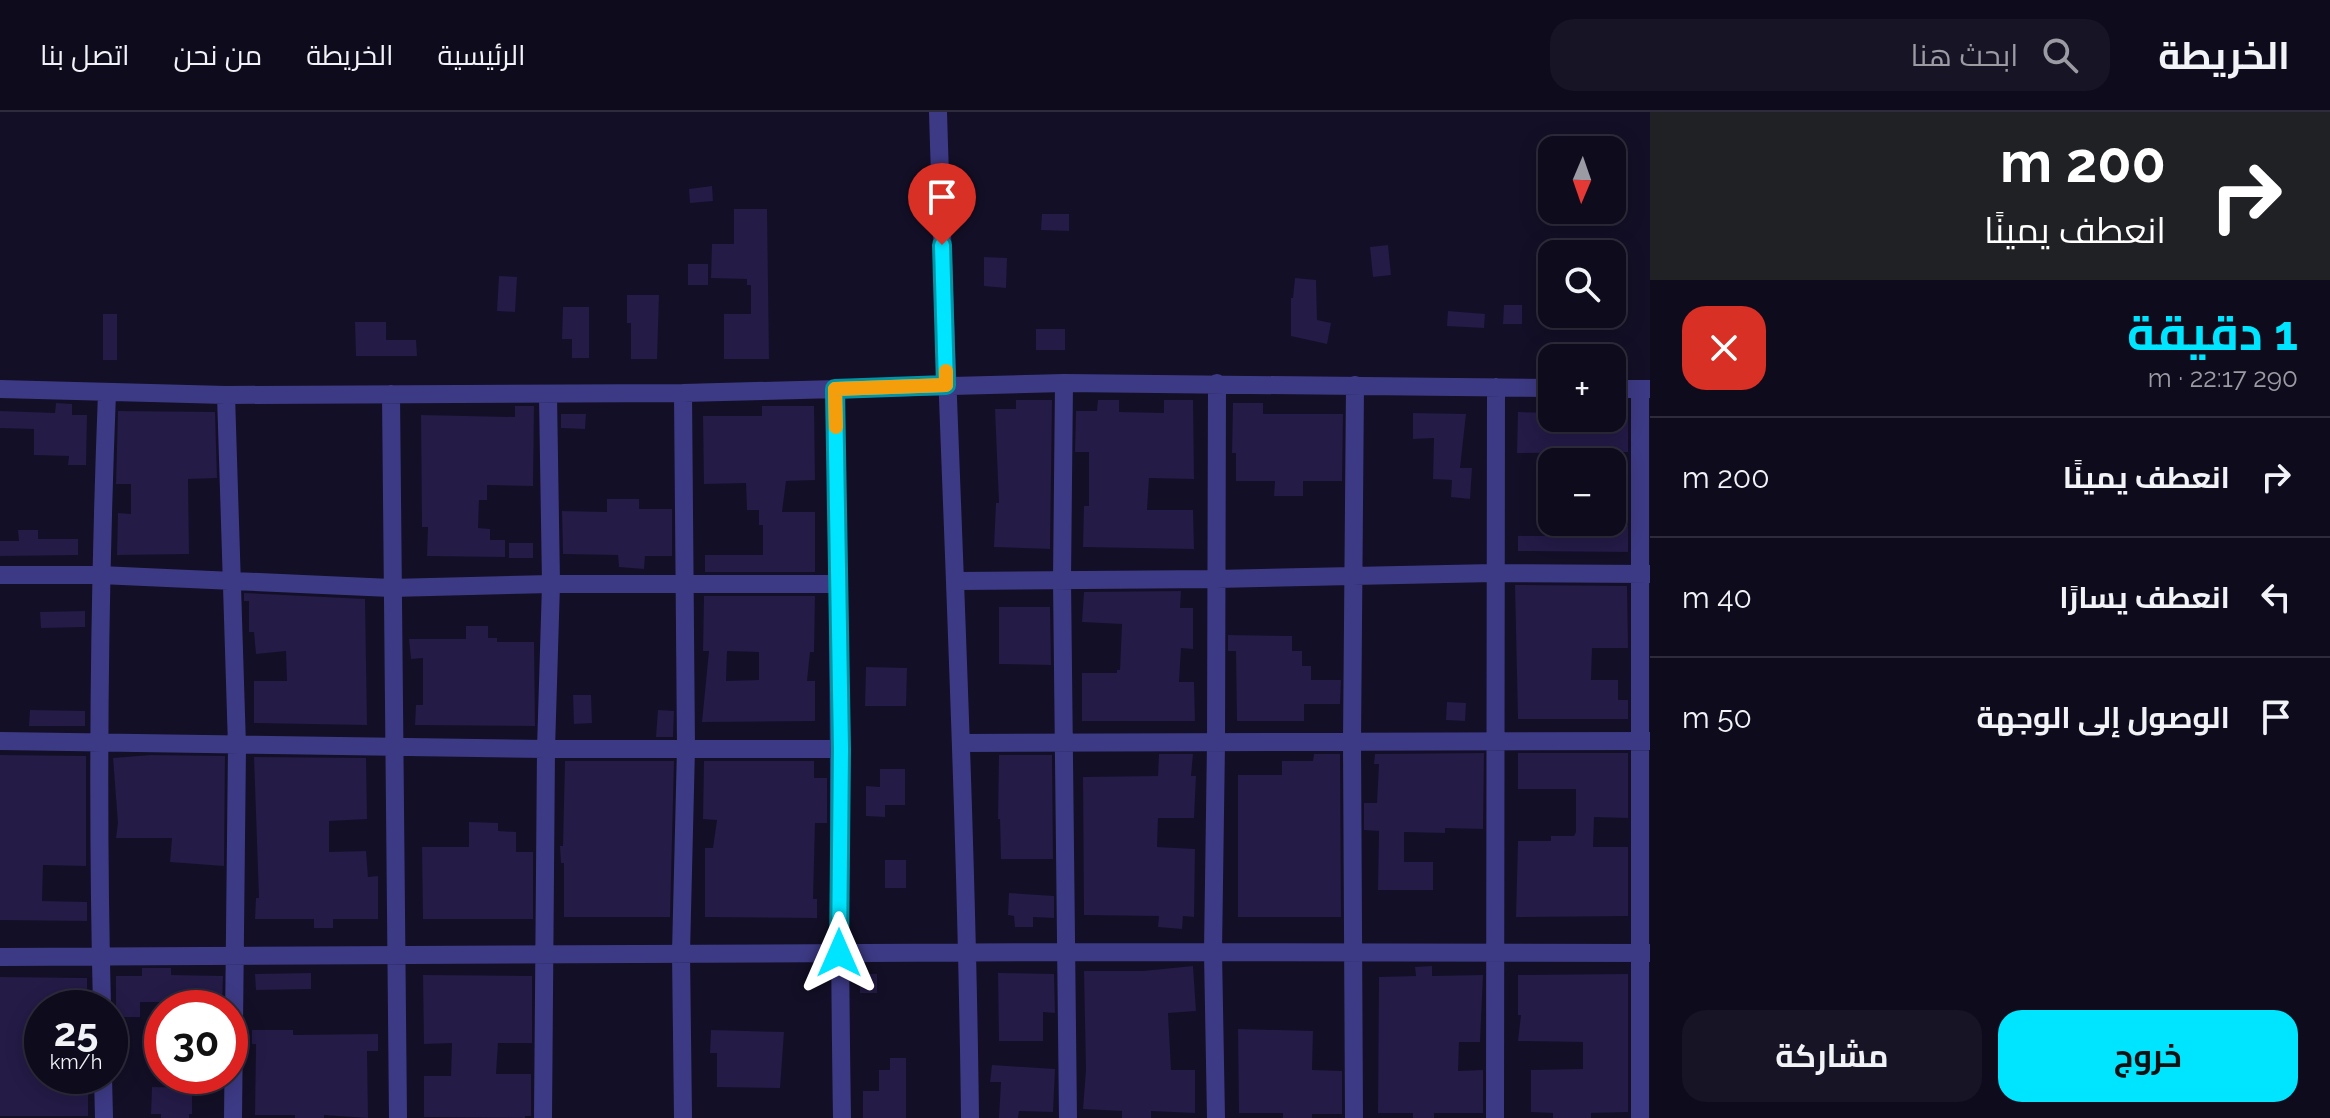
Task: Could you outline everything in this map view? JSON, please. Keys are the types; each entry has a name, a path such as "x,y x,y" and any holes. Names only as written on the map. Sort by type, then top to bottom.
{"street":[{"path":"938,112 946,385 957,581 970,1118"},
{"path":"1064,383 1062,580 1068,1118"},
{"path":"0,389 226,395 548,395 1064,383 1538,388"},
{"path":"1216,1118 1213,952 1217,383"},
{"path":"1354,1118 1351,952 1355,385"},
{"path":"1495,1118 1496,387"},
{"path":"835,389 841,749 839,953 842,1118"},
{"path":"1640,1118 1645,953 1645,389"},
{"path":"102,990 100,575 107,393"},
{"path":"683,393 686,748 681,953 683,1118"},
{"path":"391,394 398,1118"},
{"path":"226,395 237,746 233,1118"},
{"path":"543,1118 546,749 551,584 548,395"},
{"path":"957,581 1494,573 1645,574"},
{"path":"0,575 100,575 391,588 551,584 839,584"},
{"path":"0,741 546,749 841,749"},
{"path":"961,743 1645,742"},
{"path":"0,957 1065,952 1645,953"},
{"path":"103,1094 104,1118"}],"building":[{"path":"712,186 713,201 690,203 689,189"},
{"path":"734,209 767,209 769,359 724,359 724,314 751,314 751,285 747,285 747,279 711,278 712,244 734,244"},
{"path":"1042,214 1069,214 1069,231 1041,230"},
{"path":"1388,245 1391,275 1373,277 1370,247"},
{"path":"984,257 1007,258 1006,288 984,286"},
{"path":"688,264 708,264 708,285 688,285"},
{"path":"499,276 517,277 515,312 497,311"},
{"path":"1295,278 1316,280 1317,320 1331,323 1327,344 1291,336 1291,298"},
{"path":"627,295 659,295 657,359 631,359"},
{"path":"1504,305 1522,305 1522,324 1503,324"},
{"path":"563,307 589,307 589,358 572,358 572,339 562,339"},
{"path":"1448,311 1485,314 1484,328 1447,326"},
{"path":"103,314 117,314 117,360 103,360"},
{"path":"355,322 386,322 386,340 416,340 417,356 356,356"},
{"path":"1036,329 1065,329 1065,350 1036,350"},
{"path":"1016,400 1052,400 1050,549 994,547 996,503 999,503 995,409 1016,409"},
{"path":"1098,400 1119,400 1119,412 1164,413 1164,400 1193,400 1194,479 1149,478 1147,510 1193,510 1194,549 1083,547 1084,506 1089,506 1089,452 1075,452 1076,411 1097,411"},
{"path":"56,403 72,404 72,415 87,415 86,465 68,465 69,456 34,455 34,429 0,428 0,411 55,413"},
{"path":"1233,403 1263,403 1263,414 1343,414 1342,481 1303,481 1303,496 1274,496 1275,481 1236,481 1236,453 1232,453"},
{"path":"515,406 534,406 533,486 487,485 487,500 479,500 478,528 490,529 490,540 505,540 505,557 427,556 428,527 422,527 421,415 515,417"},
{"path":"762,406 814,406 815,480 786,481 782,512 815,512 815,572 705,572 705,555 763,555 763,525 759,525 759,510 747,510 746,483 704,484 703,416 762,416"},
{"path":"118,411 215,412 217,478 188,479 189,554 117,555 118,513 131,514 131,484 116,484"},
{"path":"1518,412 1538,413 1538,432 1626,432 1628,414 1628,452 1626,448 1538,448 1538,453 1517,453"},
{"path":"1413,413 1466,414 1460,468 1472,468 1470,499 1451,497 1452,480 1433,479 1434,438 1413,439"},
{"path":"561,414 586,414 585,429 561,428"},
{"path":"607,499 639,499 639,509 672,509 672,556 645,556 644,569 619,567 618,555 563,554 562,511 607,512"},
{"path":"1628,525 1628,552 1518,551 1518,536 1626,536"},
{"path":"18,530 38,530 38,539 78,539 78,555 0,556 0,541 19,541"},
{"path":"509,543 533,543 533,558 509,558"},
{"path":"1515,585 1627,586 1628,648 1592,648 1591,680 1618,680 1618,700 1628,700 1628,719 1518,719"},
{"path":"1181,591 1180,608 1193,608 1193,649 1181,648 1179,682 1194,682 1195,721 1082,721 1082,673 1117,673 1120,670 1122,624 1082,622 1084,592"},
{"path":"244,593 365,599 367,725 254,723 254,681 287,681 286,651 256,654 254,632 249,632 249,601 244,601"},
{"path":"704,596 815,596 814,652 810,652 807,681 815,681 815,721 702,722 709,651 703,651","holes":["727,651 759,652 759,680 726,681"]},
{"path":"999,607 1050,607 1051,665 999,664"},
{"path":"85,611 85,627 41,628 40,612"},
{"path":"466,626 488,626 488,638 497,638 497,642 534,642 535,726 415,725 416,705 423,705 423,658 411,659 409,639 466,639"},
{"path":"1228,635 1292,636 1292,651 1302,651 1302,666 1311,666 1311,680 1341,680 1340,704 1304,704 1304,721 1237,721 1236,651 1228,651"},
{"path":"866,667 907,668 906,706 865,706"},
{"path":"573,695 591,695 592,723 574,724"},
{"path":"1447,702 1466,703 1465,721 1446,720"},
{"path":"30,710 85,711 85,726 29,726"},
{"path":"658,710 674,711 673,737 656,737"},
{"path":"1484,753 1483,829 1445,828 1445,833 1404,832 1404,862 1433,862 1433,890 1378,890 1379,831 1364,830 1364,803 1377,803 1379,764 1374,764 1375,754"},
{"path":"1518,753 1628,753 1628,818 1594,817 1593,847 1628,847 1628,916 1516,917 1518,841 1551,841 1551,836 1574,836 1576,832 1576,789 1518,789"},
{"path":"1159,754 1193,754 1191,776 1196,776 1194,818 1158,818 1157,847 1195,849 1194,917 1183,916 1182,929 1158,927 1159,916 1084,915 1083,777 1158,776"},
{"path":"1314,754 1340,754 1341,917 1238,917 1238,775 1282,775 1282,761 1313,761"},
{"path":"0,755 86,756 86,866 43,865 42,901 87,902 87,921 0,920"},
{"path":"999,755 1052,755 1053,859 1001,859"},
{"path":"225,756 224,866 170,862 172,838 116,838 118,823 113,758"},
{"path":"254,757 366,758 367,819 329,821 329,852 366,851 368,877 378,876 378,919 333,919 333,928 314,928 314,919 255,919 256,898 259,898"},
{"path":"565,761 674,761 670,917 564,917 564,863 561,863 560,846 563,846"},
{"path":"704,761 814,761 814,778 827,778 827,823 815,823 813,899 817,899 817,918 705,917 705,848 713,848 717,820 703,819"},
{"path":"880,769 905,769 905,805 885,805 885,817 866,816 866,786 880,787"},
{"path":"469,822 498,823 498,831 516,832 516,852 533,852 533,919 423,919 422,847 469,847"},
{"path":"885,860 906,860 906,888 885,888"},
{"path":"1009,893 1054,896 1054,918 1033,917 1033,927 1015,927 1014,916 1008,915"},
{"path":"1193,966 1196,1011 1168,1013 1171,1070 1195,1070 1195,1113 1151,1111 1151,1118 1122,1118 1122,1111 1083,1109 1086,1070 1084,971 1143,971"},
{"path":"1432,966 1432,976 1483,975 1480,1042 1459,1042 1458,1071 1483,1070 1483,1113 1434,1113 1434,1118 1413,1118 1413,1113 1378,1113 1379,977 1416,976 1415,967"},
{"path":"142,968 171,968 171,975 223,976 223,990 144,990 140,1017 128,1017 128,990 116,990 116,976 142,976"},
{"path":"311,973 311,989 256,990 255,974"},
{"path":"998,973 1054,974 1055,1013 1043,1012 1043,1041 999,1041"},
{"path":"860,974 877,974 877,993 860,993"},
{"path":"1628,974 1628,1112 1591,1113 1591,1118 1553,1118 1553,1113 1531,1112 1531,1070 1583,1069 1583,1042 1518,1041 1521,1015 1518,1015 1518,975"},
{"path":"423,975 532,976 532,1043 498,1043 496,1074 531,1074 531,1116 424,1117 424,1076 451,1076 452,1043 424,1044"},
{"path":"0,977 87,978 87,990 24,990 24,1094 88,1094 88,1116 0,1116"},
{"path":"1238,1029 1313,1031 1312,1070 1342,1071 1342,1114 1283,1118 1283,1113 1239,1113"},
{"path":"252,1030 293,1030 293,1035 378,1034 378,1051 367,1051 368,1118 255,1115 256,1044 252,1044"},
{"path":"711,1030 784,1032 780,1088 717,1087 717,1053 710,1053"},
{"path":"890,1058 906,1058 906,1118 863,1118 863,1091 879,1091 879,1070 890,1070"},
{"path":"992,1065 1055,1069 1053,1112 1019,1111 1018,1118 999,1118 1001,1082 990,1082"},
{"path":"152,1094 192,1094 192,1114 189,1118 161,1118 161,1114 151,1114"}],"slow traffic":[{"path":"836,427 835,389 946,385 946,371"}],"route":[{"path":"839,953 841,749 835,389 946,385 942,245"}]}
